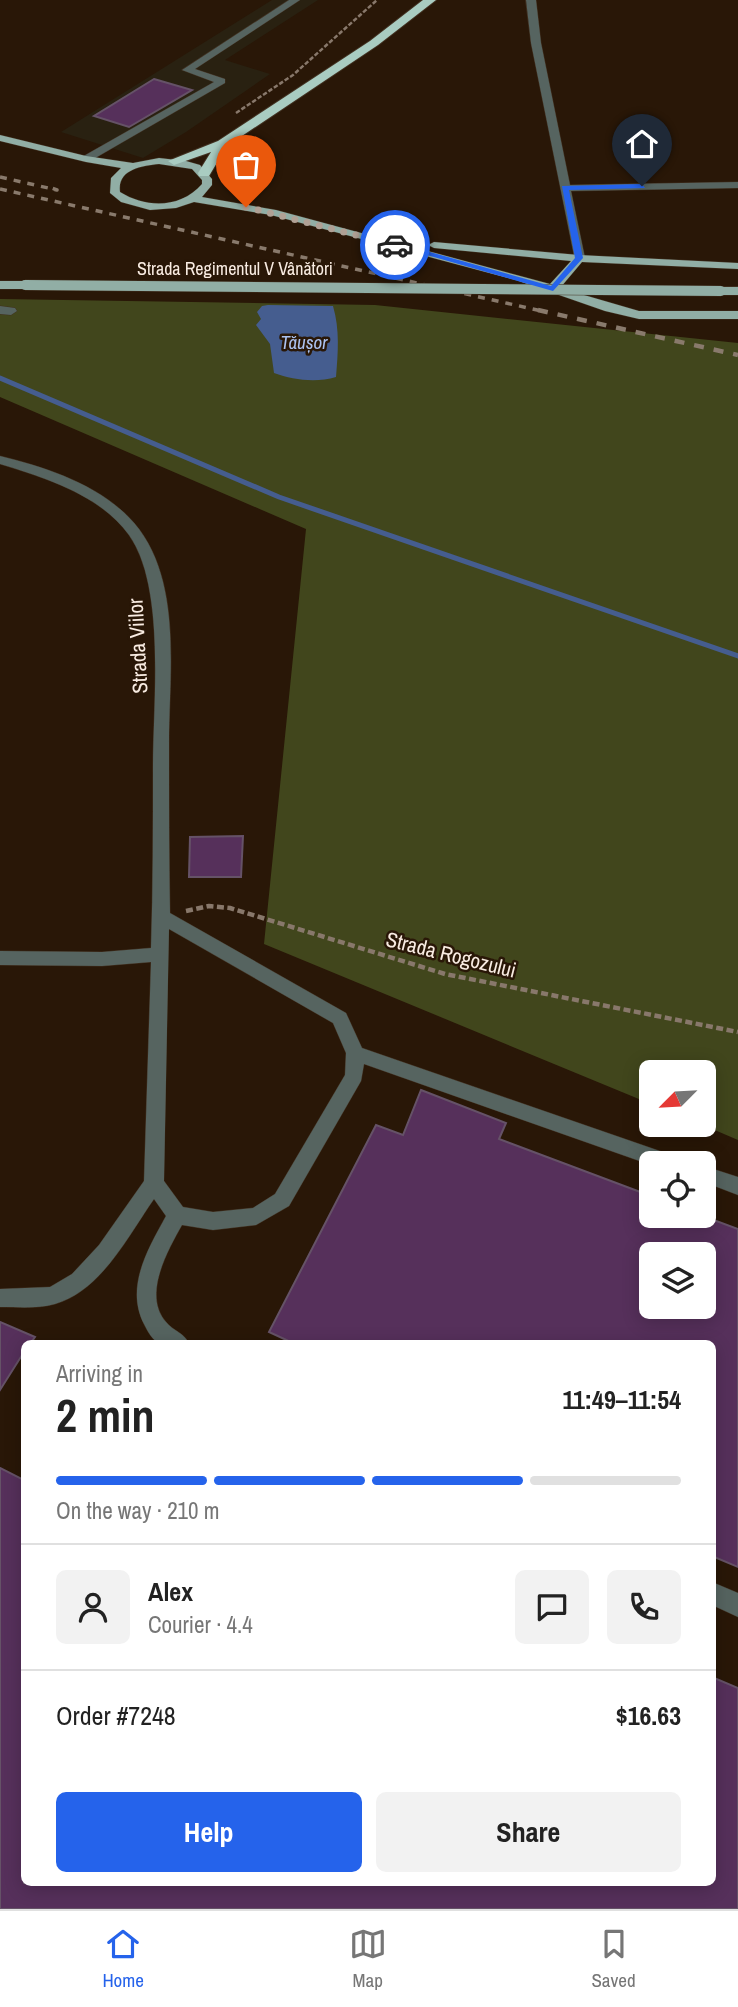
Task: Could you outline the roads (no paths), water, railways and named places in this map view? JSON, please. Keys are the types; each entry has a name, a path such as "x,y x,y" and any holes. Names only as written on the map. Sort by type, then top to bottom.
{"highway":[{"path":"174,161 222,144 374,43 430,0"},
{"path":"205,179 222,144"}],"main road":[{"path":"0,138 55,153 132,166 174,161 186,163 205,179 272,212"},
{"path":"55,153 115,178"},
{"path":"132,166 115,178 113,186 115,193 135,204 166,206 194,199 272,212 553,288 609,308 639,315 738,315"},
{"path":"194,199 205,179"},
{"path":"340,230 451,248 738,266"},
{"path":"553,288 579,258"},
{"name":"Strada Regimentul V Vânători","path":"0,285 738,291"}],"street":[{"path":"86,159 222,81 187,70 295,0"},
{"path":"531,0 536,43 579,258"},
{"path":"565,188 738,185"},
{"name":"Strada Viilor","path":"0,460 41,471 103,503 125,522 145,550 157,591 161,629 161,916 154,1183"},
{"path":"0,1298 52,1296 79,1282 106,1251 154,1183 177,1215 213,1221 256,1216 282,1200 355,1076 355,1053 340,1018 161,916"},
{"path":"0,958 102,959 160,954"},
{"path":"355,1053 639,1152"},
{"path":"716,1178 738,1186"},
{"path":"173,1340 158,1329 145,1302 153,1259 177,1215"},
{"path":"716,1595 738,1605"}],"water":[{"name":"Tăușor","path":"262,306 333,306 338,333 336,377 305,380 274,373 270,344 256,325 261,319 257,312"}],"waterway":[{"path":"0,378 279,497 738,656"}],"railway":[{"path":"0,177 57,190 49,187"},
{"path":"0,189 546,312"},
{"path":"538,310 738,355"}]}
